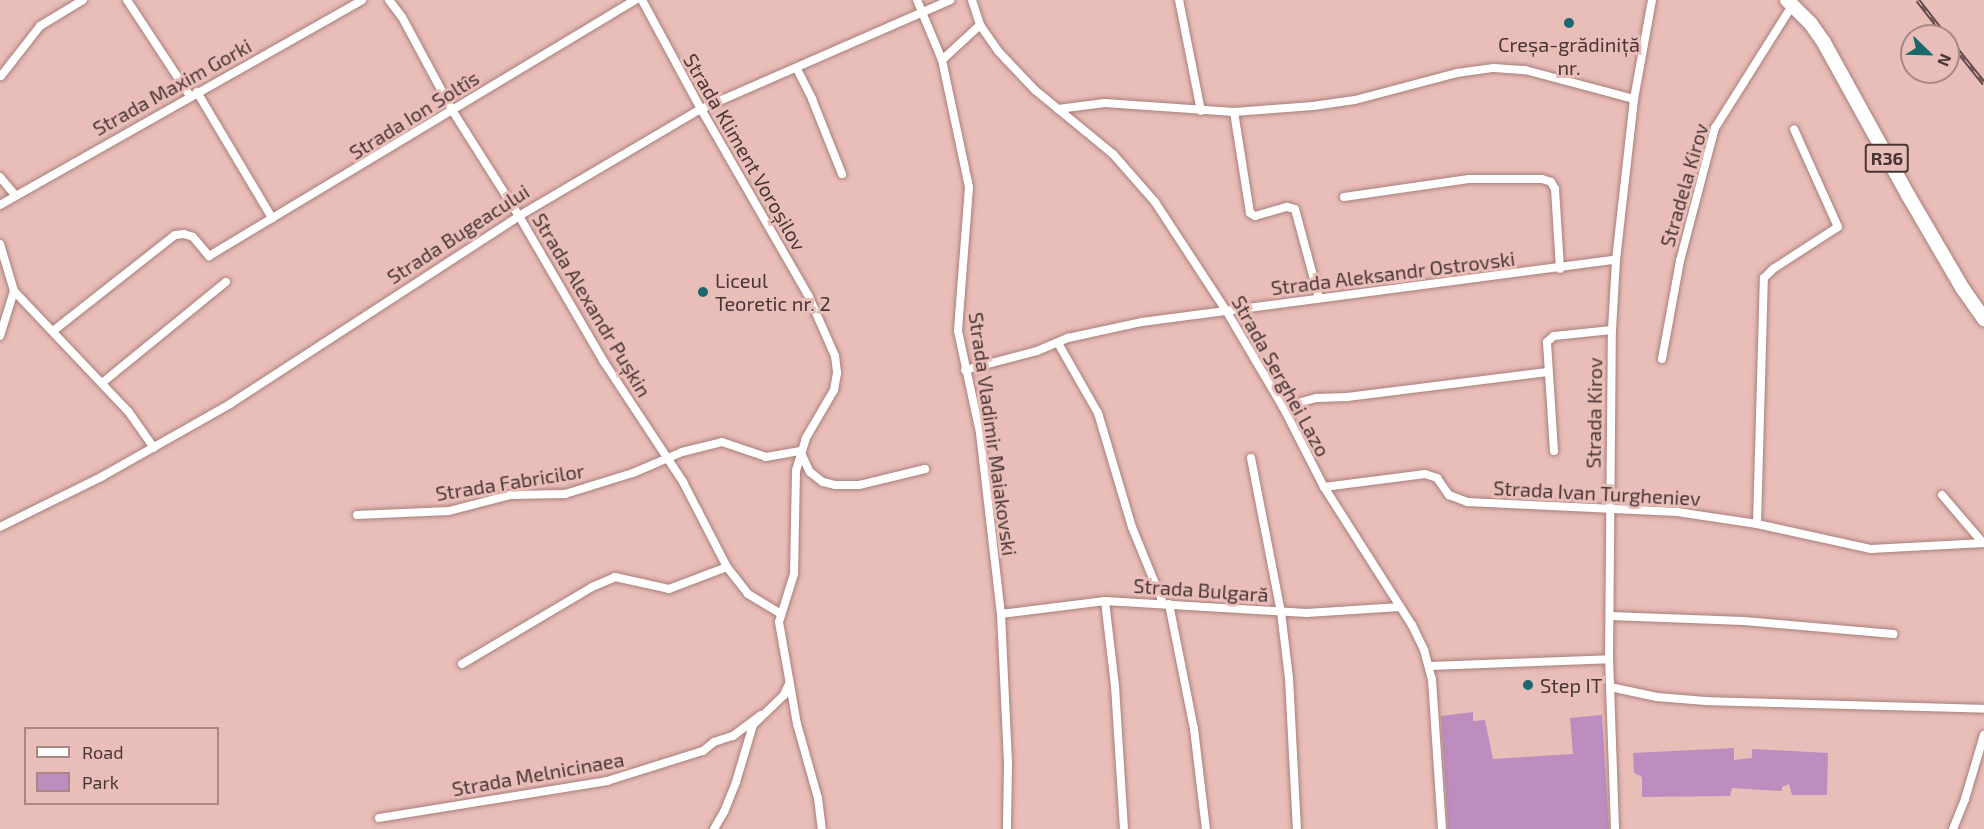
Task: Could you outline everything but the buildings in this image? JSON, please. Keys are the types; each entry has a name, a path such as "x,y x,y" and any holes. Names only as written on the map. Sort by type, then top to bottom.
{"main road":[{"name":"R36","path":"1790,2 1822,41 1925,224 1984,319"}],"street":[{"path":"1,76 40,26 83,0"},
{"path":"126,0 194,94 272,219"},
{"name":"Strada Maxim Gorki","path":"0,205 362,0"},
{"name":"Strada Alexandr Pușkin","path":"389,0 402,17 452,110 519,216 604,362 683,482 727,567 748,594 780,613"},
{"name":"Strada Ion Soltîs","path":"53,331 175,235 193,237 209,256 635,0"},
{"name":"Strada Kliment Voroșilov","path":"642,0 700,109 809,297 835,356 837,373 834,390 800,452 793,500 796,549 794,574 780,613 779,632 807,767 818,798 822,829"},
{"name":"Strada Vladimir Maiakovski","path":"917,0 942,60 969,187 970,204 958,307 958,331 980,433 1001,614 1008,763 1007,829"},
{"name":"Strada Bugeacului","path":"0,527 154,448 329,342 519,216 700,109 924,14 950,0"},
{"name":"Strada Serghei Lazo","path":"972,0 980,25 998,51 1058,109 1113,154 1135,178 1184,243 1283,407 1324,488 1400,607 1424,650 1430,666 1442,829"},
{"path":"1179,0 1201,111"},
{"name":"Strada Kirov","path":"1615,829 1608,659 1612,330 1616,260 1634,99 1652,0"},
{"name":"Stradela Kirov","path":"1662,359 1680,261 1715,128 1790,2"},
{"path":"942,60 980,25"},
{"path":"1058,109 1105,103 1234,112 1313,106 1355,100 1437,78 1494,68 1524,70 1634,99"},
{"path":"797,69 812,99 842,174"},
{"path":"1234,112 1250,213 1255,216 1287,207 1295,209 1319,298"},
{"path":"1757,524 1764,278 1773,269 1838,227 1794,129"},
{"path":"0,177 15,195"},
{"path":"1344,197 1469,179 1542,179 1551,182 1555,189 1560,269"},
{"path":"0,244 14,291 128,411 154,448"},
{"name":"Strada Aleksandr Ostrovski","path":"965,370 1058,343 1068,338 1142,322 1616,260"},
{"path":"102,382 226,282"},
{"path":"0,336 14,291"},
{"path":"1554,451 1547,372 1547,342 1554,336 1612,330"},
{"path":"1058,343 1098,413 1132,527 1166,604 1194,729 1206,829"},
{"path":"1283,407 1317,399 1547,372"},
{"name":"Strada Fabricilor","path":"357,515 449,510 510,495 565,494 624,476 666,458 722,442 766,458 800,452"},
{"path":"800,452 810,472 823,482 835,485 859,485 925,469"},
{"path":"1251,458 1281,612 1289,678 1297,829"},
{"name":"Strada Ivan Turgheniev","path":"1324,488 1425,474 1437,478 1449,495 1467,502 1677,512 1757,524 1871,549 1983,543"},
{"path":"1942,495 1983,543"},
{"path":"462,664 592,587 615,577 669,589 727,567"},
{"path":"1105,601 1115,686 1125,829"},
{"name":"Strada Bulgară","path":"1001,614 1105,601 1281,612 1336,613 1400,607"},
{"path":"1610,616 1744,621 1893,634"},
{"path":"1430,666 1608,659"},
{"path":"714,829 724,812 736,782 748,734 761,715 776,704 790,683"},
{"path":"1610,687 1658,697 1706,702 1984,709"},
{"name":"Strada Melnicinaea","path":"379,818 607,782 703,751 714,742 733,736 761,715"},
{"path":"1953,829 1965,799 1984,735"}],"green space":[{"path":"1473,712 1473,721 1485,720 1493,759 1573,754 1570,718 1602,715 1609,829 1448,829 1441,716"},
{"path":"1734,748 1734,760 1752,758 1752,749 1828,753 1827,795 1792,795 1789,784 1782,787 1782,791 1732,788 1730,796 1642,797 1642,777 1634,773 1633,753"}],"railway":[{"path":"1918,0 1937,24"},
{"path":"1960,53 1984,83"}],"place":[{"name":"Creșa-grădiniță nr.","path":"1569,23"},
{"name":"Liceul Teoretic nr. 2","path":"703,292"},
{"name":"Step IT","path":"1528,685"}]}
